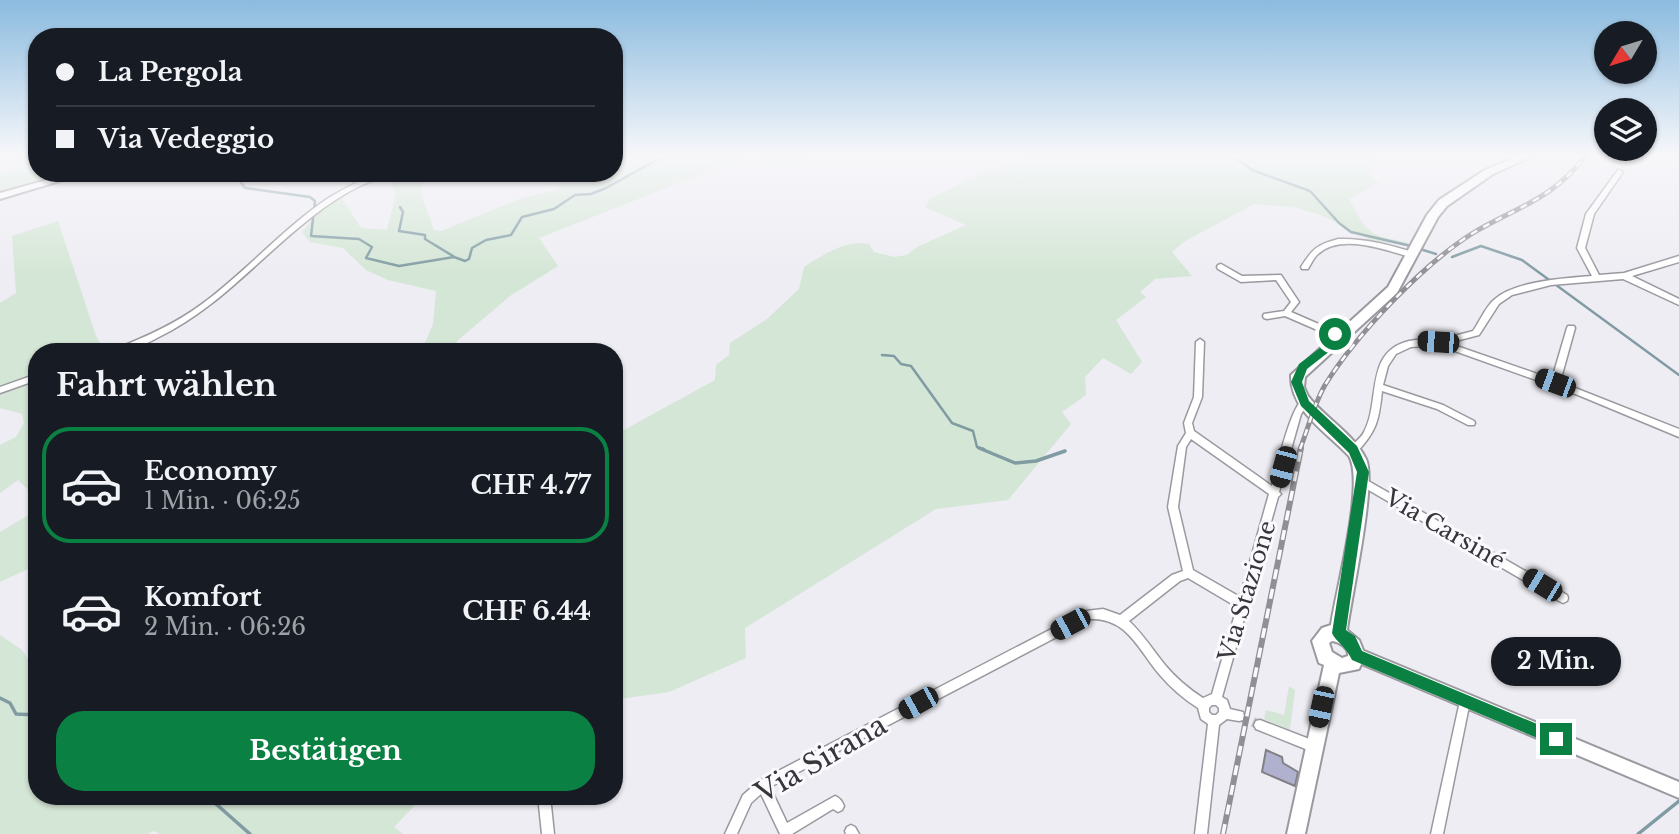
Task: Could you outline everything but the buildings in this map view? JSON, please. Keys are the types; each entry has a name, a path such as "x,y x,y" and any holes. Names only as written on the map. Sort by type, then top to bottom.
{"main road":[{"path":"1338,633 1363,482 1362,467 1353,450 1305,403 1297,386 1299,372 1389,294 1437,209 1451,195"},
{"path":"1357,655 1350,665 1333,663 1322,653 1320,641 1328,633 1338,633 1350,640 1357,655 1679,790"},
{"path":"1296,834 1333,663"}],"street":[{"path":"136,343 158,334 206,305 312,212 344,195"},
{"path":"1597,279 1581,248 1590,214 1604,195"},
{"path":"1305,267 1311,254 1319,248 1356,240 1415,250"},
{"path":"1353,450 1368,437 1386,356 1393,349 1412,342 1438,342 1476,334 1500,298 1549,283 1624,276 1679,259"},
{"path":"1221,267 1241,279 1279,277 1294,302 1286,313"},
{"path":"1624,276 1679,302"},
{"path":"1267,316 1286,313 1341,337"},
{"path":"1555,383 1571,328"},
{"path":"1200,342 1198,397 1188,423 1191,433 1276,494"},
{"path":"1438,342 1555,383 1679,433"},
{"path":"0,390 28,380"},
{"path":"1379,387 1440,407 1471,424"},
{"name":"Via Stazione","path":"1216,700 1297,413 1305,403"},
{"path":"1191,433 1182,446 1173,507 1189,573 1242,604"},
{"name":"Via Carsiné","path":"1363,482 1563,598"},
{"path":"1189,573 1176,578 1122,620 1174,682 1204,705 1205,714 1214,720 1223,718 1226,713"},
{"name":"Via Sirana","path":"731,834 747,799 763,785 1084,616 1097,613 1122,620"},
{"path":"1204,705 1207,701 1216,700 1226,713 1239,716"},
{"path":"1437,834 1465,701"},
{"path":"1201,834 1214,720"},
{"path":"1260,725 1313,746"},
{"path":"763,785 786,832 835,802 838,806"},
{"path":"545,805 548,834"}],"green space":[{"path":"396,195 421,195 434,230 441,231 535,195 649,195 539,238 558,266 510,296 456,343 425,343 433,324 436,291 388,280 366,270 343,248 310,242 302,232 321,209 341,197 361,228 387,230"},
{"path":"937,195 1357,195 1349,199 1365,226 1377,235 1407,242 1407,245 1372,241 1321,215 1293,207 1254,204 1185,241 1172,252 1192,276 1155,279 1140,292 1146,297 1116,320 1142,362 1131,374 1103,358 1085,377 1086,395 1062,412 1071,424 1008,500 936,509 745,628 746,658 669,692 623,698 623,430 715,380 716,365 729,355 730,343 767,319 799,289 804,267 811,262 835,249 861,243 869,244 874,252 894,257 907,255 917,247 966,225 925,207 930,198"},
{"path":"58,221 100,343 28,343 28,489 18,480 0,493 0,445 16,437 24,423 22,414 0,408 0,303 16,293 12,236"},
{"path":"28,515 28,569 0,582 0,532"},
{"path":"0,635 22,650 28,659 28,805 415,805 394,827 403,834 160,834 154,831 147,834 0,834"},
{"path":"1289,686 1295,690 1290,730 1264,719 1266,710 1284,715"}],"waterway":[{"path":"295,195 310,197 315,201 311,236 359,239 372,247 366,258 399,266 454,257 465,261 469,259 472,248 486,240 511,235 522,217 554,209 576,195"},
{"path":"1314,195 1351,232 1411,246"},
{"path":"400,207 403,212 399,231 425,235 425,239 453,256"},
{"path":"1452,257 1481,246 1522,260 1679,375"},
{"path":"1420,249 1436,254"},
{"path":"882,355 894,356 901,364 911,366 952,423 973,431 977,447 984,449"},
{"path":"979,448 1015,463 1036,461 1065,451"},
{"path":"0,698 10,703 16,714 28,715"},
{"path":"1638,834 1679,801"},
{"path":"217,805 250,834"}],"tunnel":[{"path":"1239,716 1260,725"}],"railway":[{"path":"1300,449 1325,385 1354,345 1392,302 1454,246 1543,195"},
{"path":"1223,834 1301,448"}],"route":[{"path":"1335,334 1341,337 1303,367 1296,382 1305,403 1353,450 1363,472 1338,633 1350,640 1357,655 1556,739"}]}
